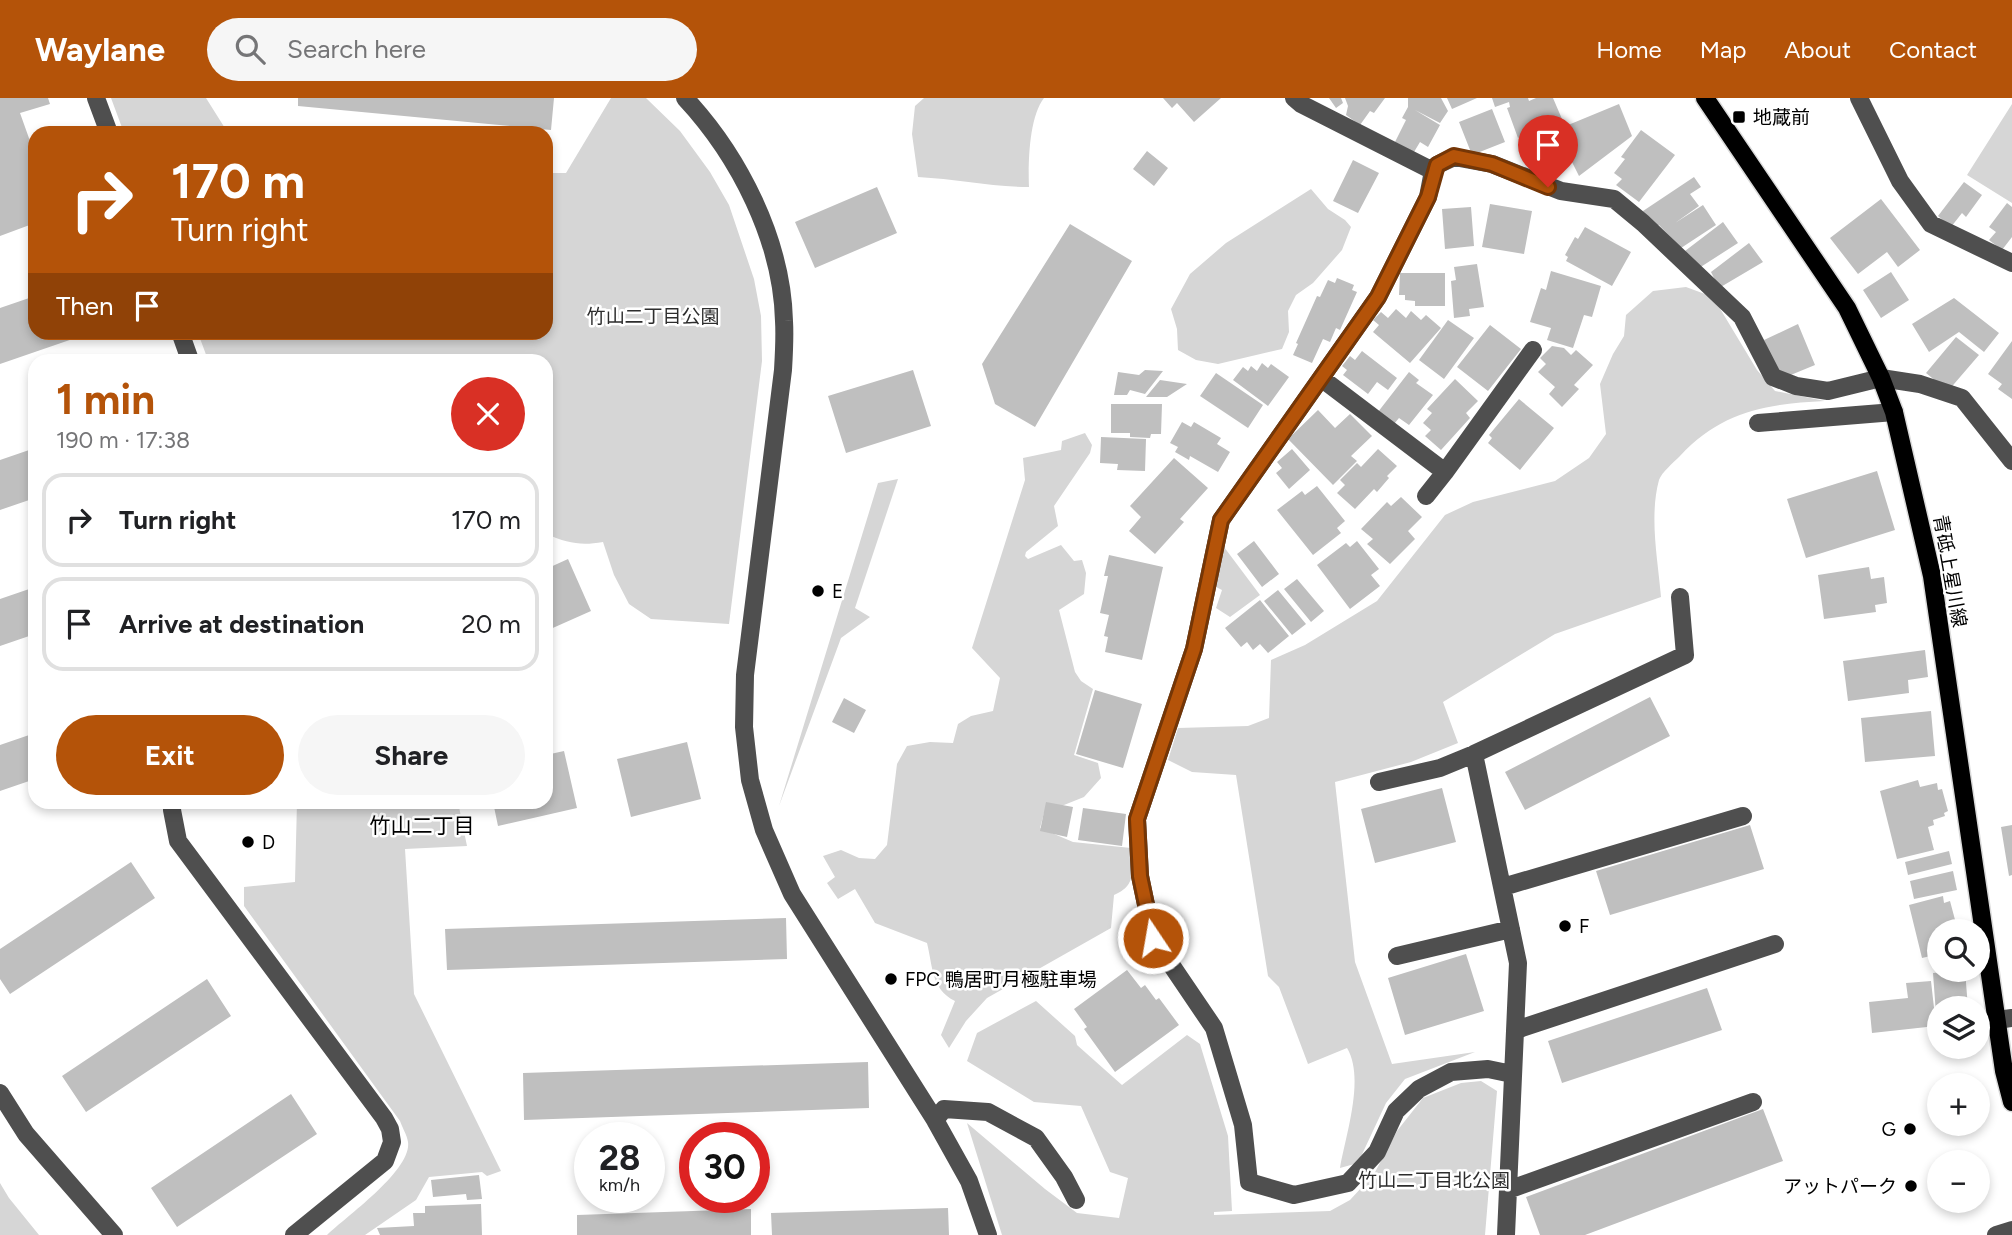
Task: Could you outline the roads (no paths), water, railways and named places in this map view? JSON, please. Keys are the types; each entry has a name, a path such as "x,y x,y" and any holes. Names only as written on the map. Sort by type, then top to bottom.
{"main road":[{"name":"青砥上星川線","path":"1705,98 1847,308 1881,378 1894,412 1932,576 2004,1019 2004,1071 2012,1102"}],"street":[{"path":"96,98 106,126"},
{"path":"685,98 724,145 752,197 767,234 778,273 784,319 783,370 745,675 744,727 750,780 764,830 792,894 935,1119 968,1181 988,1235"},
{"path":"1294,98 1433,172"},
{"path":"1859,98 1900,181 1931,224 2012,263"},
{"path":"1512,1074 1488,1069 1451,1072 1419,1089 1396,1111 1377,1152 1348,1183 1294,1195 1249,1182 1243,1125 1214,1028 1153,938 1140,876 1137,819 1194,649 1221,520 1378,297 1428,197 1437,165 1454,156 1492,164 1561,191 1614,199 1742,317 1773,377 1796,386 1828,391 1881,378 1920,384 1962,398 2012,461"},
{"path":"1426,496 1533,349"},
{"path":"1321,378 1445,472"},
{"path":"1758,423 1894,412"},
{"path":"1379,782 1440,768 1474,754 1685,655 1681,597"},
{"path":"1474,754 1518,963 1506,1235"},
{"path":"172,809 178,841 390,1129 391,1142 385,1161 295,1235"},
{"path":"1503,887 1743,816"},
{"path":"1397,956 1511,929"},
{"path":"1516,1030 1775,944"},
{"path":"0,1093 26,1134 114,1235"},
{"path":"1508,1190 1753,1102"},
{"path":"935,1119 944,1109 988,1112 1036,1138 1064,1177 1076,1200"},
{"path":"1996,1235 2012,1230"}],"place":[{"name":"地蔵前","path":"1739,117"},
{"name":"E","path":"818,591"},
{"name":"D","path":"248,842"},
{"name":"F","path":"1565,926"},
{"name":"FPC 鴨居町月極駐車場","path":"891,979"},
{"name":"G","path":"1910,1129"},
{"name":"アットパーク","path":"1911,1186"}],"district":[{"name":"竹山二丁目","path":"422,825"}],"park label":[{"name":"竹山二丁目公園","path":"653,316"},
{"name":"竹山二丁目北公園","path":"1434,1180"}]}
